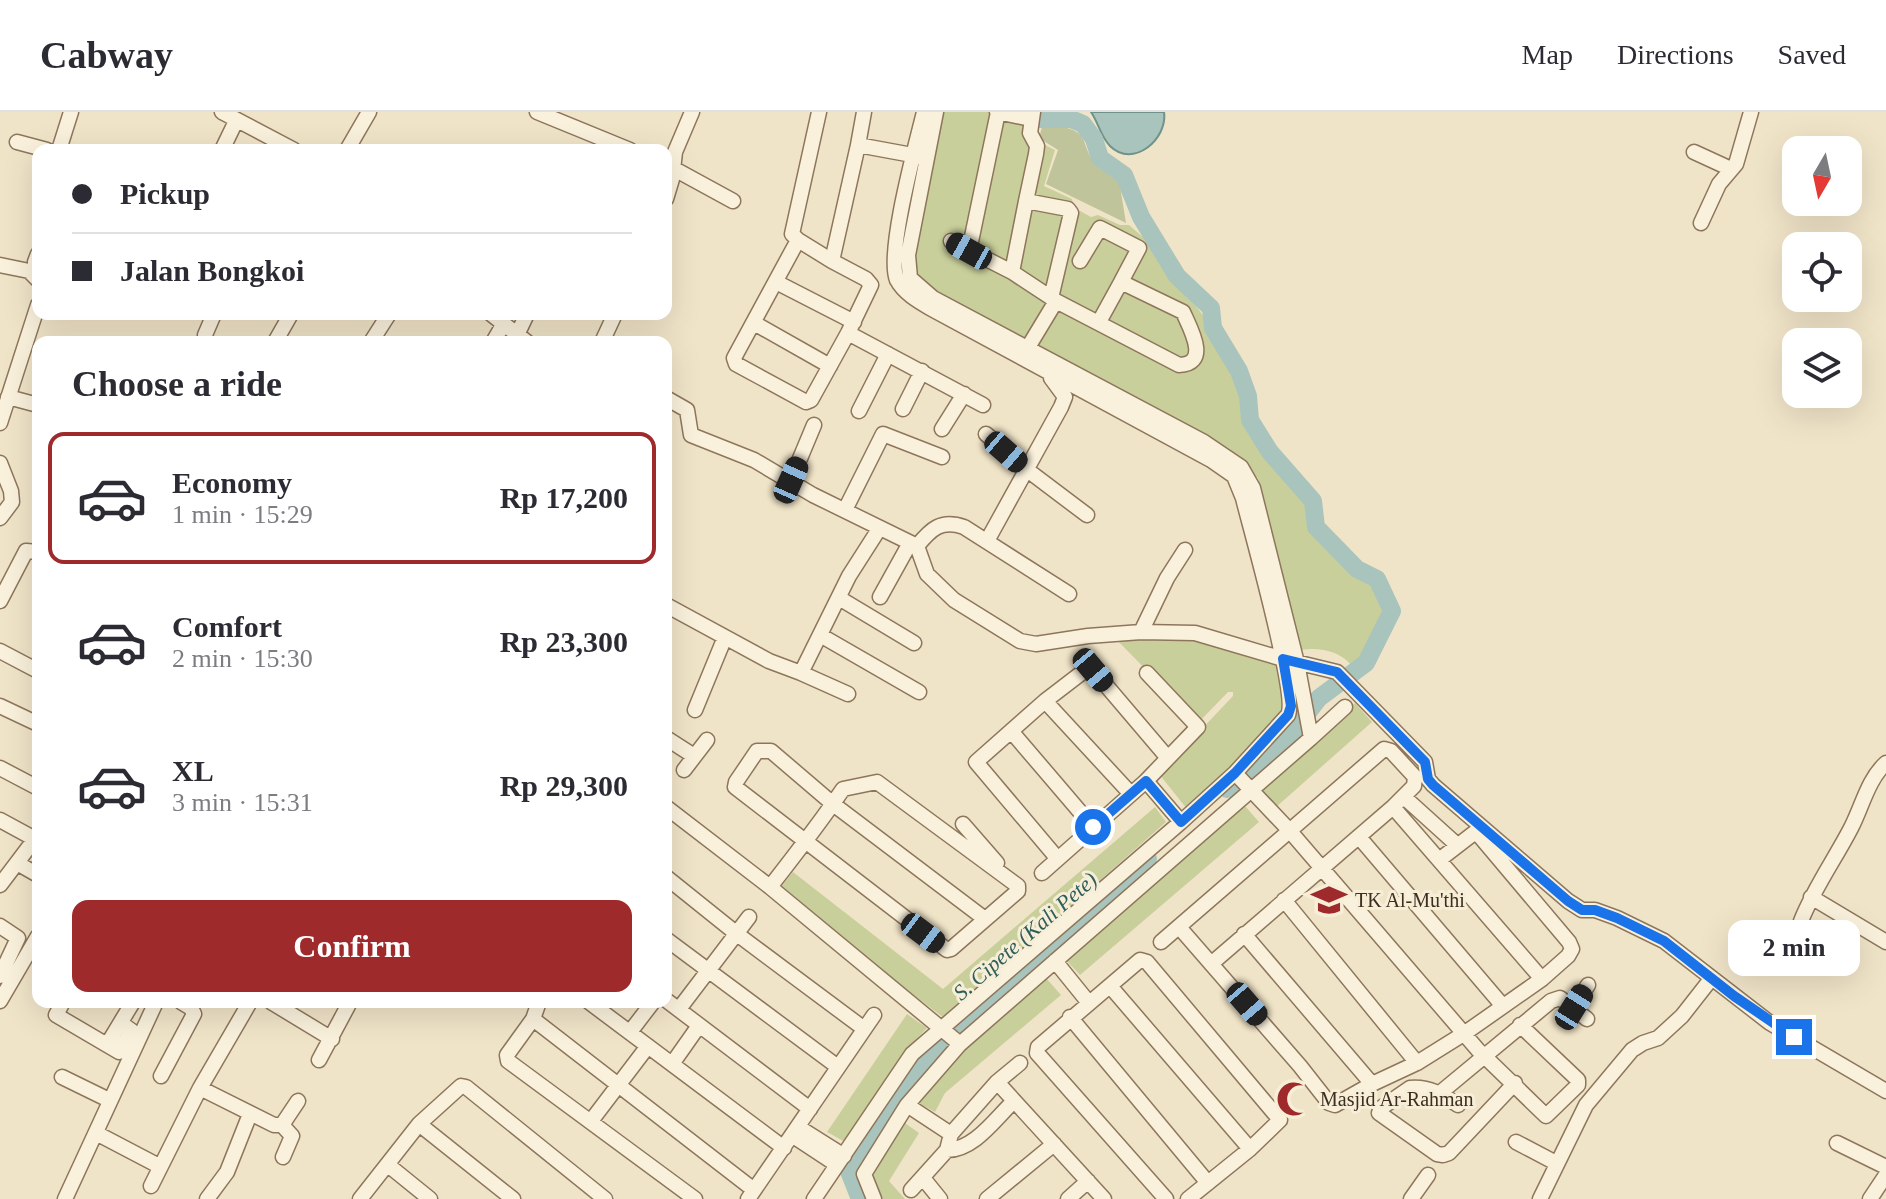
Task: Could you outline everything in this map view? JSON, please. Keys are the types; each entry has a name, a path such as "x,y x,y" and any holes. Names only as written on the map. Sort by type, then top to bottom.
{"street":[{"path":"61,144 71,112"},
{"path":"222,112 282,144"},
{"path":"350,144 369,112"},
{"path":"537,112 615,144"},
{"path":"672,159 692,112"},
{"path":"798,240 735,356 736,364 806,402 811,400 870,289 870,282 798,240 792,232 819,112"},
{"path":"832,261 864,112"},
{"path":"920,156 924,112"},
{"path":"936,112 920,156 894,253 897,279 913,299 1025,353 1214,454 1234,476 1243,498 1310,731"},
{"path":"969,251 997,112 1032,116 1030,133 1037,146 1012,272"},
{"path":"1701,223 1745,138 1751,112"},
{"path":"225,144 236,121"},
{"path":"17,142 32,146"},
{"path":"858,145 920,156"},
{"path":"1694,152 1731,169"},
{"path":"672,168 733,201"},
{"path":"1025,353 1053,300 1071,213 1063,206 1026,201"},
{"path":"1080,261 1098,229 1140,249 1099,322"},
{"path":"951,241 1012,272 1053,300 1179,365 1194,359 1197,345 1183,312 1121,282"},
{"path":"0,266 32,274"},
{"path":"776,282 851,327 888,354 983,405"},
{"path":"0,423 33,320"},
{"path":"205,335 211,320"},
{"path":"498,320 519,336"},
{"path":"754,323 830,366"},
{"path":"497,336 503,325"},
{"path":"987,541 1065,397 1046,371 1025,353"},
{"path":"859,411 888,354"},
{"path":"903,409 922,371"},
{"path":"1046,371 1214,454"},
{"path":"942,429 964,394"},
{"path":"8,397 32,403"},
{"path":"672,401 687,410 691,435 754,460 813,495 913,544 927,574 954,600 1020,641 1036,644 1141,632 1195,633 1343,677 1425,762 1428,779 1433,785 1568,901 1582,910 1610,916 1664,941 1770,1023 1886,1091"},
{"path":"791,480 814,425"},
{"path":"845,510 883,434 942,457"},
{"path":"986,434 1087,515"},
{"path":"0,463 12,502 0,518"},
{"path":"880,597 913,544 945,523 964,527 1069,594"},
{"path":"801,673 879,529"},
{"path":"1141,632 1167,578 1185,550"},
{"path":"0,601 26,551 32,552"},
{"path":"839,598 914,643"},
{"path":"672,608 769,661 848,694"},
{"path":"820,635 919,692"},
{"path":"695,710 725,637"},
{"path":"0,651 32,668"},
{"path":"874,1199 864,1174 907,1105 958,1042 1055,961 1242,782 1291,710 1290,661"},
{"path":"1057,858 976,764 1011,731 1085,668 1093,670 1167,757"},
{"path":"1042,873 1146,781 1198,727 1147,673"},
{"path":"1045,701 1130,793"},
{"path":"0,706 32,721"},
{"path":"814,1199 912,1054 1181,822 1345,707"},
{"path":"1011,731 1093,827"},
{"path":"684,770 707,740"},
{"path":"672,742 694,756"},
{"path":"1161,942 1384,749 1391,751 1415,777 1414,786 1211,964"},
{"path":"770,887 805,843 833,804 843,789 877,782 1013,882 1018,886 1018,891 985,919 947,950 805,843 735,787 757,751 771,751 833,804 985,919"},
{"path":"1801,921 1811,897 1850,830 1870,785 1886,763"},
{"path":"0,768 32,785"},
{"path":"1146,781 1181,822"},
{"path":"1242,782 1289,830 1319,869 1481,1053 1546,1116 1579,1084 1520,1025"},
{"path":"1398,802 1456,844"},
{"path":"1398,802 1439,860 1542,979"},
{"path":"672,812 770,887 958,1042"},
{"path":"0,820 32,835"},
{"path":"963,824 1013,882"},
{"path":"1179,927 1331,1105 1335,1105 1466,1036 1502,1005 1542,979 1572,949 1478,834 1474,833 1456,844 1439,860"},
{"path":"1359,837 1502,1005"},
{"path":"0,885 32,844"},
{"path":"17,863 32,872"},
{"path":"672,882 863,1028"},
{"path":"1811,897 1886,942"},
{"path":"1284,900 1417,1063"},
{"path":"679,1009 749,917"},
{"path":"0,926 18,938 0,1001"},
{"path":"1244,934 1372,1084"},
{"path":"672,944 838,1067"},
{"path":"4,979 32,949"},
{"path":"1166,1199 1037,1053 1038,1047 1070,1017 1140,960 1147,962 1280,1120 1250,1149 1188,1199"},
{"path":"1055,961 1089,1003"},
{"path":"1540,1199 1586,1105 1632,1050 1658,1038 1682,1016 1711,979"},
{"path":"1574,1007 1588,985"},
{"path":"1110,986 1250,1149"},
{"path":"1440,1093 1481,1053 1555,998 1574,1007 1587,1019"},
{"path":"672,1004 698,1027 810,1109"},
{"path":"60,1008 56,1015 120,1052 132,1031 127,1012"},
{"path":"65,1199 153,1008"},
{"path":"161,1076 194,1014 191,1008"},
{"path":"151,1186 200,1088 247,1008"},
{"path":"281,1008 332,1039"},
{"path":"319,1060 347,1008"},
{"path":"537,1008 533,1019 507,1055 508,1061 695,1199"},
{"path":"597,1008 672,1064 792,1137 841,1161"},
{"path":"630,1032 648,1008"},
{"path":"533,1019 751,1194 874,1015"},
{"path":"1070,1017 1208,1183"},
{"path":"672,1064 698,1027"},
{"path":"591,1121 648,1046"},
{"path":"911,1190 947,1150 951,1134 997,1082 1020,1063"},
{"path":"62,1077 109,1100"},
{"path":"997,1082 1104,1199"},
{"path":"1458,1105 1440,1093 1421,1087 1410,1088 1381,1108 1380,1116 1443,1155 1449,1153 1515,1083"},
{"path":"360,1199 419,1124 455,1089 466,1087 605,1199"},
{"path":"200,1088 274,1125 282,1125 292,1136 283,1157"},
{"path":"282,1125 298,1101"},
{"path":"947,1150 956,1150 971,1142 1013,1102"},
{"path":"907,1105 951,1134"},
{"path":"207,1199 222,1181 250,1114"},
{"path":"419,1124 513,1199"},
{"path":"96,1133 159,1166"},
{"path":"1516,1142 1556,1163"},
{"path":"1837,1143 1886,1167"},
{"path":"987,1199 1054,1144"},
{"path":"388,1165 430,1199"},
{"path":"1411,1199 1428,1175"},
{"path":"1870,1199 1886,1175"},
{"path":"923,1178 940,1199"},
{"path":"1068,1199 1088,1181"}],"green space":[{"path":"943,112 1039,112 1035,140 1055,150 1044,186 1072,199 1073,207 1091,217 1098,215 1120,225 1129,225 1144,238 1202,314 1242,389 1247,422 1274,463 1309,501 1313,529 1355,574 1373,582 1388,611 1363,662 1352,666 1341,656 1327,651 1296,651 1258,478 1223,449 916,281 910,265"},
{"path":"1057,126 1080,135 1096,165 1119,180 1126,223 1046,184 1058,150 1039,138 1042,127"},
{"path":"1174,636 1276,664 1287,709 1244,759 1187,809 1159,774 1233,696 1233,692 1228,692 1198,723 1115,638"},
{"path":"1355,703 1372,722 1275,808 1259,790"},
{"path":"1245,806 1259,822 1080,975 1064,958"},
{"path":"1155,807 1166,822 944,1018 778,891 793,872 943,989"},
{"path":"1046,978 1061,995 945,1093 935,1112 917,1102 958,1052"},
{"path":"907,1014 927,1028 904,1052 845,1142 827,1132"},
{"path":"902,1121 919,1133 889,1181 905,1199 880,1199 868,1176"}],"water":[{"path":"1091,112 1164,112 1164,122 1155,141 1147,148 1129,154 1110,146"}],"waterway":[{"name":"S. Cipete (Kali Pete)","path":"1042,112 1041,119 1071,119 1083,124 1094,139 1100,158 1124,175 1141,217 1177,276 1211,308 1213,328 1239,371 1248,396 1250,420 1270,452 1313,501 1316,527 1357,569 1377,579 1392,611 1366,663 1319,698 1295,729 1227,789"},
{"name":"S. Cipete (Kali Pete)","path":"860,1199 848,1169 908,1081 940,1044 1148,859"}],"place":[{"name":"TK Al-Mu'thi","path":"1329,900"},
{"name":"Masjid Ar-Rahman","path":"1294,1099"}],"route":[{"path":"1093,827 1146,781 1181,822 1235,773 1288,715 1291,706 1283,659 1337,672 1425,762 1428,779 1433,785 1568,901 1582,910 1595,910 1617,918 1664,941 1770,1023 1794,1037"}]}
